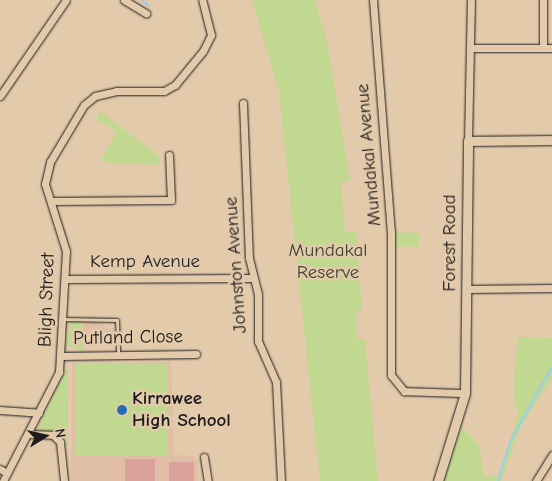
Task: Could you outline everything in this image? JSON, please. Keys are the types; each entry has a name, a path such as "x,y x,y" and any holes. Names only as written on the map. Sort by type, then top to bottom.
{"street":[{"path":"0,96 66,0"},
{"path":"124,0 146,13"},
{"name":"Bligh Street","path":"2,481 4,471 28,434 57,378 61,356 66,279 65,242 45,184 50,162 88,101 109,91 170,89 204,51 211,28 202,0"},
{"name":"Mundakal Avenue","path":"373,0 391,232 391,375 404,391 465,393"},
{"name":"Forest Road","path":"438,481 465,393 471,0"},
{"path":"543,0 543,48"},
{"path":"470,48 552,48"},
{"name":"Johnston Avenue","path":"244,103 253,278 258,294 258,341 276,382 282,481"},
{"path":"468,141 552,140"},
{"path":"51,201 171,200 169,155"},
{"name":"Kemp Avenue","path":"66,279 253,278"},
{"path":"466,289 552,288"},
{"name":"Putland Close","path":"61,356 196,354"},
{"path":"0,410 39,413"},
{"path":"28,434 53,435 60,442 64,481"},
{"path":"536,481 552,455"},
{"path":"204,457 208,481"}],"lane":[{"path":"63,319 117,320 118,355"}],"shaded area":[{"path":"84,323 104,323 105,328 114,328 114,345 84,346"},
{"name":"Kirrawee High School","path":"171,362 174,455 193,456 198,461 198,481 71,481 72,364"}],"green space":[{"name":"Mundakal Reserve","path":"252,0 315,0 327,41 350,181 341,181 345,231 356,232 362,310 355,311 357,339 365,339 378,481 320,481 279,91"},
{"path":"100,111 159,156 160,165 100,162 117,131 96,119"},
{"path":"391,232 419,233 418,247 391,246"},
{"path":"70,322 82,322 83,351 66,345"},
{"path":"518,337 552,338 552,378 522,424 501,481 441,481 462,427 479,445 484,477 499,475 518,415 513,394"},
{"name":"Kirrawee High School","path":"75,364 167,364 167,455 75,455"},
{"path":"68,366 68,446 59,433 37,429"}],"building":[{"path":"125,459 155,459 155,481 125,481"},
{"path":"169,462 194,462 194,481 169,481"}],"waterway":[{"path":"142,0 149,6"},
{"path":"498,481 510,442 552,367"}],"place":[{"name":"Kirrawee High School","path":"122,410"}]}
